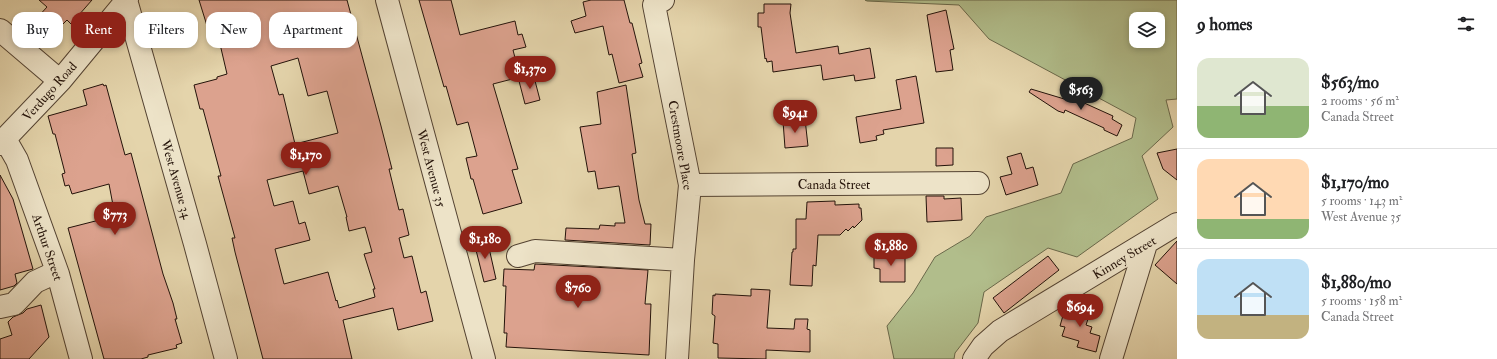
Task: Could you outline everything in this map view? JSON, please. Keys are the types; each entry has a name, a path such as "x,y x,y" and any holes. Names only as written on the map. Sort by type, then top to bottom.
{"street":[{"name":"Verdugo Road","path":"2,142 60,81 126,0"},
{"name":"West Avenue 34","path":"126,0 226,359"},
{"name":"West Avenue 35","path":"387,0 484,359"},
{"name":"Crestmoore Place","path":"658,2 690,186 683,260 677,359"},
{"path":"0,30 60,81"},
{"name":"Arthur Street","path":"2,142 17,160 58,274 81,359"},
{"name":"Canada Street","path":"690,186 978,183"},
{"name":"Kinney Street","path":"974,359 983,346 1000,331 1177,224"},
{"path":"1111,359 1146,244"},
{"path":"518,256 535,251 683,260"},
{"path":"0,308 14,304 35,282 50,275 58,274"}],"green space":[{"path":"865,0 1177,0 1177,99 1166,100 1173,127 1142,156 1158,199 1077,257 1048,248 984,292 978,323 955,353 954,359 894,359 887,326 913,293 935,257 970,236 986,217 1061,193 1073,164 1132,138 1136,118 989,39 959,5"}],"building":[{"path":"39,0 92,0 82,12 71,12 71,24 67,20 63,24 63,12 42,12 47,7"},
{"path":"199,0 347,0 350,12 269,12 269,48 357,48 357,37 392,169 389,169 399,210 403,209 409,235 399,238 404,258 412,256 421,293 426,291 433,321 398,330 393,308 343,320 352,359 263,359 235,252 232,238 235,238 218,176 221,176 203,109 200,109 194,85 217,79 217,77 227,74 221,48 261,48 261,12 206,12 206,23","holes":["298,58 308,96 327,91 338,133 295,144 283,94 279,95 271,66","303,171 309,194 338,186 347,217 349,231 365,227 372,252 364,254 375,289 373,289 375,297 339,308 328,272 284,284 275,249 310,240 305,222 299,224 293,201 274,206 267,180"]},
{"path":"419,0 451,0 460,35 515,21 518,35 522,34 526,47 513,50 520,77 493,84 518,169 512,170 522,203 483,214 473,179 471,179 466,158 477,156 468,122 457,125 446,86 444,87"},
{"path":"591,0 624,0 630,23 632,23 642,63 639,64 643,77 619,83 612,54 609,55 603,26 575,33 571,21 586,16 583,2"},
{"path":"764,4 791,4 790,13 796,53 838,46 839,54 870,48 875,78 855,81 854,75 823,80 821,65 773,72 772,61 767,62 766,58 765,59 761,27 758,27 758,13 764,13"},
{"path":"946,10 954,49 950,50 953,70 936,72 927,15"},
{"path":"916,76 924,123 883,130 884,134 876,136 877,140 860,143 856,117 901,109 896,80"},
{"path":"534,77 540,100 525,104 519,81"},
{"path":"103,84 104,86 106,85 125,155 131,153 163,274 173,303 177,319 175,319 182,343 176,345 177,348 148,355 148,357 141,359 104,359 68,228 115,216 109,184 72,194 69,185 65,186 62,174 65,173 55,134 53,134 48,116 87,105 83,90"},
{"path":"626,85 636,153 632,154 639,200 645,224 651,224 650,245 565,240 566,228 599,229 600,225 615,226 615,223 625,223 619,186 598,189 595,171 588,172 580,127 601,124 597,92"},
{"path":"1031,89 1081,104 1082,102 1113,116 1112,119 1122,125 1117,136 1104,130 1104,128 1065,110 1064,113 1058,111 1029,92"},
{"path":"805,119 808,146 785,148 783,121"},
{"path":"936,148 953,148 953,165 936,166"},
{"path":"1177,149 1177,180 1163,169 1157,153"},
{"path":"1021,153 1026,169 1033,167 1038,185 1006,195 1000,177 1012,174 1007,157"},
{"path":"0,175 13,199 33,269 15,274 17,283 14,286 0,290"},
{"path":"926,196 944,196 944,199 961,198 962,220 927,222"},
{"path":"835,201 835,205 859,204 859,208 861,208 862,220 854,228 853,226 848,231 846,229 840,235 818,235 816,266 813,265 812,286 790,285 792,252 793,249 796,249 796,219 806,219 807,202"},
{"path":"487,239 496,279 484,282 474,242"},
{"path":"1177,241 1177,284 1155,265"},
{"path":"874,253 905,254 905,282 880,282 880,269 874,268"},
{"path":"1048,256 1059,270 1004,313 993,298"},
{"path":"535,264 648,270 645,304 651,304 649,355 506,347 507,333 504,333 506,286 503,286 504,269 534,270"},
{"path":"751,289 770,290 767,328 794,329 795,319 808,319 807,329 810,330 810,352 766,350 766,359 718,358 718,344 713,343 715,316 712,314 713,295 751,296"},
{"path":"1072,304 1091,310 1086,325 1092,327 1090,333 1100,336 1096,352 1077,347 1079,341 1062,336 1065,327 1060,326 1064,312 1069,313"},
{"path":"41,305 49,337 29,359 0,359 0,339 12,335 8,322 13,317 23,313 27,309"}]}
